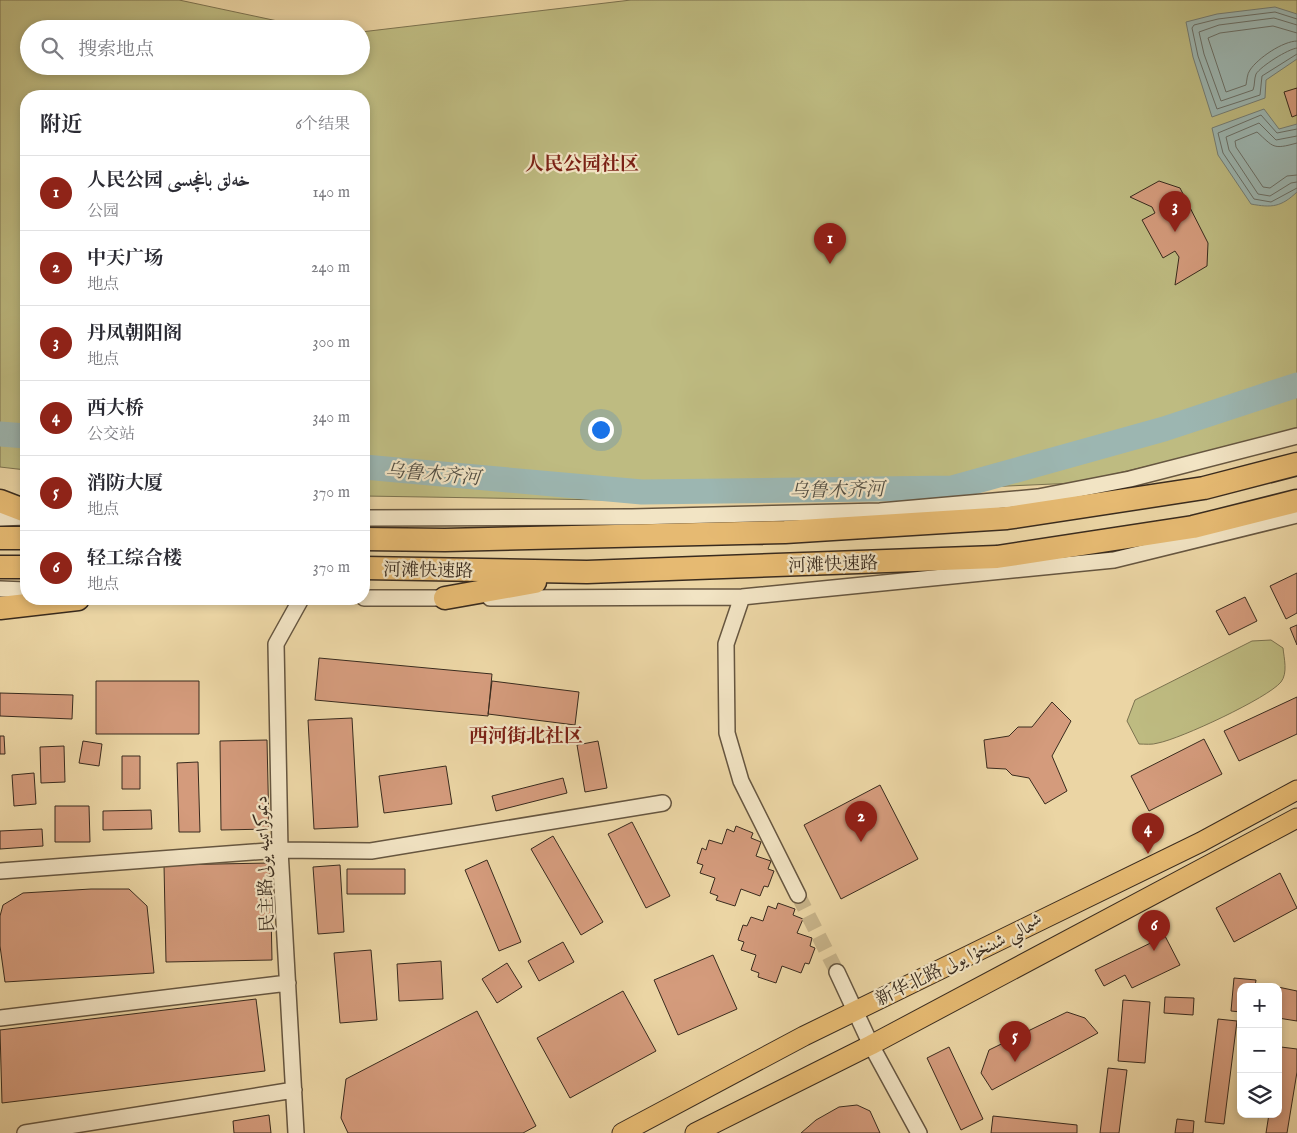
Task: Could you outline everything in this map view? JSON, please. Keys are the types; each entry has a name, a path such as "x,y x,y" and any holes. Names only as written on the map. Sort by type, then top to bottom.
{"highway":[{"name":"河滩快速路","path":"370,539 445,540 785,532 1007,518 1204,488 1297,464"},
{"path":"0,501 20,509"},
{"name":"河滩快速路","path":"370,568 588,572 997,557 1193,527 1297,501"},
{"path":"0,538 20,538"},
{"path":"889,562 1002,571"},
{"path":"0,567 20,567"},
{"path":"445,598 588,572"},
{"path":"0,608 26,605"}],"main road":[{"name":"新华北路 شىمالىي شىنخۇا يولى","path":"622,1133 854,1011 1201,842 1297,790"},
{"name":"新华北路 شىمالىي شىنخۇا يولى","path":"695,1133 871,1045 1297,818"}],"street":[{"path":"370,518 632,517 910,508 1038,497 1130,479 1297,436"},
{"path":"370,598 742,597 1114,560 1297,515"},
{"path":"0,518 20,517"},
{"path":"0,589 20,590"},
{"path":"742,597 726,644 727,733 741,781 798,895"},
{"name":"民主路دىموكراتىيە يولى","path":"296,1133 280,850 276,644 298,605"},
{"path":"0,871 280,850 371,851 663,803"},
{"path":"837,972 871,1045 919,1133"},
{"path":"0,1018 288,983"},
{"path":"25,1133 294,1090"}],"shaded area":[{"path":"0,0 179,0 273,20 20,20 20,75 370,75 370,31 631,0 1297,0 1297,431 1076,483 669,501 370,496 370,90 20,90 20,469 0,467"},
{"path":"1271,640 1283,648 1285,665 1281,682 1273,689 1223,717 1185,734 1156,744 1139,744 1127,721 1135,700 1252,641"}],"water":[{"path":"1275,7 1297,14 1297,59 1266,80 1265,98 1212,117 1193,57 1186,22 1217,14"},
{"path":"1264,109 1279,129 1297,124 1297,192 1286,201 1271,206 1251,204 1218,155 1212,128"}],"building":[{"path":"1297,88 1297,115 1292,117 1284,92"},
{"path":"1159,181 1180,188 1208,243 1207,266 1175,285 1179,257 1175,251 1163,258 1142,220 1155,213 1152,207 1130,197"},
{"path":"1297,573 1297,613 1286,619 1270,586"},
{"path":"1245,597 1257,621 1229,635 1216,611"},
{"path":"1297,625 1297,645 1290,628"},
{"path":"319,658 492,674 488,716 315,700"},
{"path":"96,681 199,681 199,734 96,734"},
{"path":"492,681 579,692 575,725 488,714"},
{"path":"0,693 73,695 72,719 0,716"},
{"path":"1297,697 1297,734 1239,761 1224,731"},
{"path":"1052,702 1071,721 1052,756 1067,791 1045,804 1029,778 1012,775 1006,769 987,768 984,740 1009,736 1018,727 1032,727"},
{"path":"352,718 358,827 314,829 308,720"},
{"path":"0,736 4,736 5,754 0,754"},
{"path":"1204,739 1222,774 1149,811 1131,776"},
{"path":"267,740 269,829 221,830 220,741"},
{"path":"83,741 102,744 99,766 79,763"},
{"path":"598,741 607,788 585,792 577,745"},
{"path":"64,746 65,782 41,783 40,747"},
{"path":"122,756 140,756 140,789 122,789"},
{"path":"198,762 200,832 179,832 177,763"},
{"path":"446,766 452,804 384,813 379,776"},
{"path":"34,773 36,804 14,806 12,775"},
{"path":"563,778 567,793 496,811 492,796"},
{"path":"880,785 918,859 841,899 804,825"},
{"path":"55,806 89,806 90,842 55,842"},
{"path":"151,810 152,829 103,830 103,811"},
{"path":"632,822 670,896 646,908 608,834"},
{"path":"736,826 753,833 751,838 761,842 756,856 771,861 768,869 774,871 768,887 764,886 760,896 741,889 735,906 716,900 718,896 710,893 715,878 700,873 703,865 697,863 702,848 706,850 709,840 722,844 727,829 734,832"},
{"path":"42,829 43,846 0,849 0,831"},
{"path":"553,836 603,922 581,935 531,849"},
{"path":"487,860 521,942 499,951 465,870"},
{"path":"270,863 272,960 166,962 164,865"},
{"path":"340,865 344,932 318,934 313,867"},
{"path":"347,869 405,869 405,894 347,894"},
{"path":"1280,873 1297,908 1234,942 1216,908"},
{"path":"129,889 147,906 154,973 5,982 0,946 0,916 3,905 23,893"},
{"path":"778,903 795,909 793,915 803,919 797,933 812,938 810,946 815,948 809,964 805,963 801,973 782,966 776,983 758,977 759,973 751,970 756,955 741,950 744,942 738,940 743,925 747,926 751,917 763,921 768,906 776,909"},
{"path":"1165,936 1180,965 1132,988 1125,975 1104,986 1095,970"},
{"path":"563,942 574,962 539,981 528,961"},
{"path":"371,950 377,1020 340,1023 334,953"},
{"path":"713,955 737,1009 678,1035 654,980"},
{"path":"441,961 443,999 399,1001 397,964"},
{"path":"507,963 522,987 497,1003 482,979"},
{"path":"1234,978 1256,980 1256,983 1237,983 1237,1012 1231,1011"},
{"path":"1282,988 1297,991 1297,1021 1282,1019"},
{"path":"623,991 656,1051 570,1098 537,1038"},
{"path":"1165,997 1194,998 1193,1015 1164,1013"},
{"path":"256,999 265,1071 2,1103 0,1030"},
{"path":"1123,1000 1150,1002 1145,1063 1118,1061"},
{"path":"477,1011 536,1126 523,1133 348,1133 341,1118 346,1079"},
{"path":"1067,1012 1085,1018 1098,1033 992,1090 981,1073 989,1050"},
{"path":"1218,1019 1237,1021 1224,1124 1205,1122"},
{"path":"949,1047 983,1119 961,1130 927,1058"},
{"path":"1282,1047 1297,1049 1297,1072 1287,1133 1266,1133 1268,1118 1282,1118"},
{"path":"1108,1068 1127,1070 1119,1133 1100,1133"},
{"path":"857,1105 870,1111 880,1133 801,1133 816,1120 839,1107"},
{"path":"269,1115 271,1133 234,1133 233,1121"},
{"path":"993,1116 1077,1125 1077,1133 991,1133"},
{"path":"1177,1119 1194,1121 1193,1133 1175,1133"}],"waterway":[{"name":"乌鲁木齐河","path":"370,468 642,492 952,488 1164,429 1297,385"},
{"name":"乌鲁木齐河","path":"0,434 20,436"}],"tunnel":[{"path":"798,895 837,972"}],"place":[{"name":"丹凤朝阳阁","path":"1175,232"},
{"name":"人民公园 خەلق باغچىسى","path":"830,264"},
{"name":"中天广场","path":"861,842"},
{"name":"西大桥","path":"1148,854"},
{"name":"轻工综合楼","path":"1154,951"},
{"name":"消防大厦","path":"1015,1062"}],"district":[{"name":"人民公园社区","path":"582,163"},
{"name":"西河街北社区","path":"526,735"}]}
